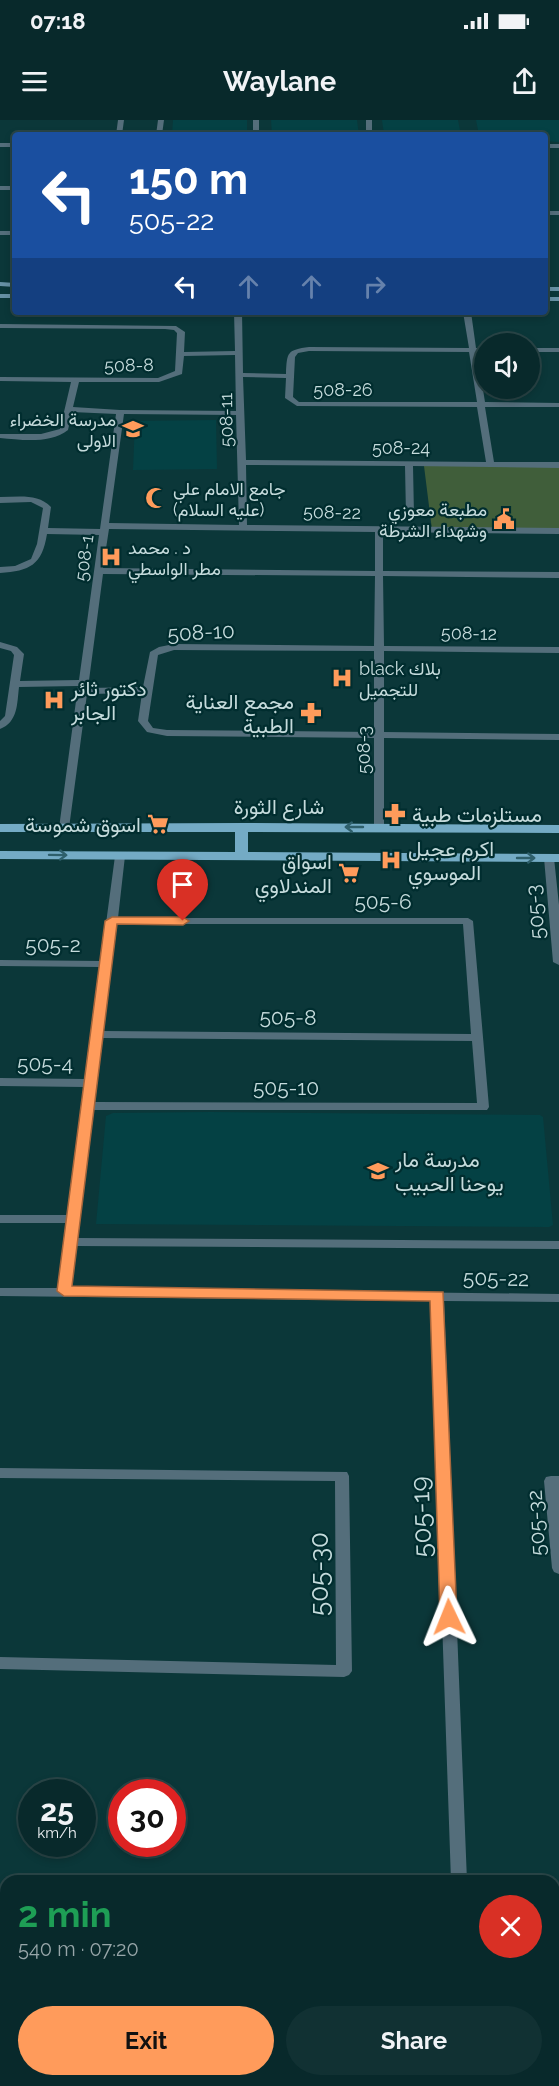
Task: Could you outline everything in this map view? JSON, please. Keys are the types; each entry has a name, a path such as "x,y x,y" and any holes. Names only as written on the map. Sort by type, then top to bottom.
{"main road":[{"path":"241,827 242,856"},
{"name":"شارع الثورة","path":"0,828 559,829"},
{"path":"0,855 554,858"}],"street":[{"name":"508-11","path":"238,315 243,527"},
{"path":"467,315 490,464"},
{"name":"508-8","path":"0,326 176,328 181,332 179,372 171,378 0,379"},
{"name":"508-26","path":"473,350 309,349 296,351 291,356 289,398 297,404 482,405"},
{"path":"540,350 559,350"},
{"path":"179,354 239,353"},
{"path":"240,375 290,376"},
{"path":"0,436 54,435 64,430 75,380"},
{"path":"482,405 559,405"},
{"path":"69,409 120,412 241,413"},
{"name":"508-1","path":"64,828 120,412"},
{"name":"508-24","path":"242,462 559,465"},
{"path":"409,464 410,515"},
{"path":"0,500 43,502 47,507 37,560 29,567 0,570"},
{"name":"508-22","path":"42,531 243,527 559,531"},
{"name":"508-3","path":"379,529 379,827"},
{"path":"99,571 559,575"},
{"path":"0,645 14,649 19,654 10,717 0,726"},
{"name":"508-10","path":"379,649 162,649 153,654 143,721 150,730 167,733 379,733"},
{"name":"508-12","path":"379,649 559,650"},
{"path":"16,684 148,690"},
{"path":"379,733 559,737"},
{"path":"64,1291 120,856"},
{"name":"505-3","path":"554,858 559,962"},
{"name":"505-6","path":"112,921 468,921 483,1107"},
{"name":"505-2","path":"0,963 106,964"},
{"name":"505-8","path":"97,1034 478,1038"},
{"name":"505-4","path":"0,1082 91,1083"},
{"name":"505-10","path":"88,1106 483,1107"},
{"path":"0,1219 74,1220"},
{"name":"505-22","path":"71,1242 559,1245"},
{"name":"505-22","path":"0,1292 559,1298"},
{"name":"505-19","path":"437,1296 459,1875"},
{"name":"505-30","path":"0,1473 342,1476 344,1671 0,1663"},
{"name":"505-32","path":"559,1481 551,1481 559,1568"}],"shaded area":[{"path":"173,120 247,120 247,132 172,132"},
{"path":"271,120 357,120 359,132 272,132"},
{"path":"382,120 458,120 460,132 384,132"},
{"path":"476,120 559,120 559,142 548,141 548,132 478,132"},
{"path":"216,420 217,469 133,470 135,421"},
{"name":"مدرسة مار يوحنا الحبيب","path":"113,1113 540,1115 543,1117 553,1225 549,1227 96,1224 106,1116"}],"green space":[{"path":"424,466 559,466 559,531 432,530"}],"place":[{"name":"مدرسة الخضراء الاولى","path":"133,429"},
{"name":"جامع الامام علي (عليه السلام)","path":"156,498"},
{"name":"مطبعة معوزي وشهداء الشرطة","path":"504,519"},
{"name":"د . محمد مطر الواسطي","path":"111,557"},
{"name":"black بلاك للتجميل","path":"342,678"},
{"name":"دكتور ثائر الجابر","path":"54,700"},
{"name":"مجمع العناية الطبية","path":"311,713"},
{"name":"مستلزمات طبية","path":"395,814"},
{"name":"اسوق شموسة","path":"158,824"},
{"name":"اكرم عجيل الموسوي","path":"391,860"},
{"name":"اسواق المندلاوي","path":"349,873"},
{"name":"مدرسة مار يوحنا الحبيب","path":"378,1171"}],"route":[{"path":"183,921 112,921 64,1291 437,1296 449,1617"}]}
